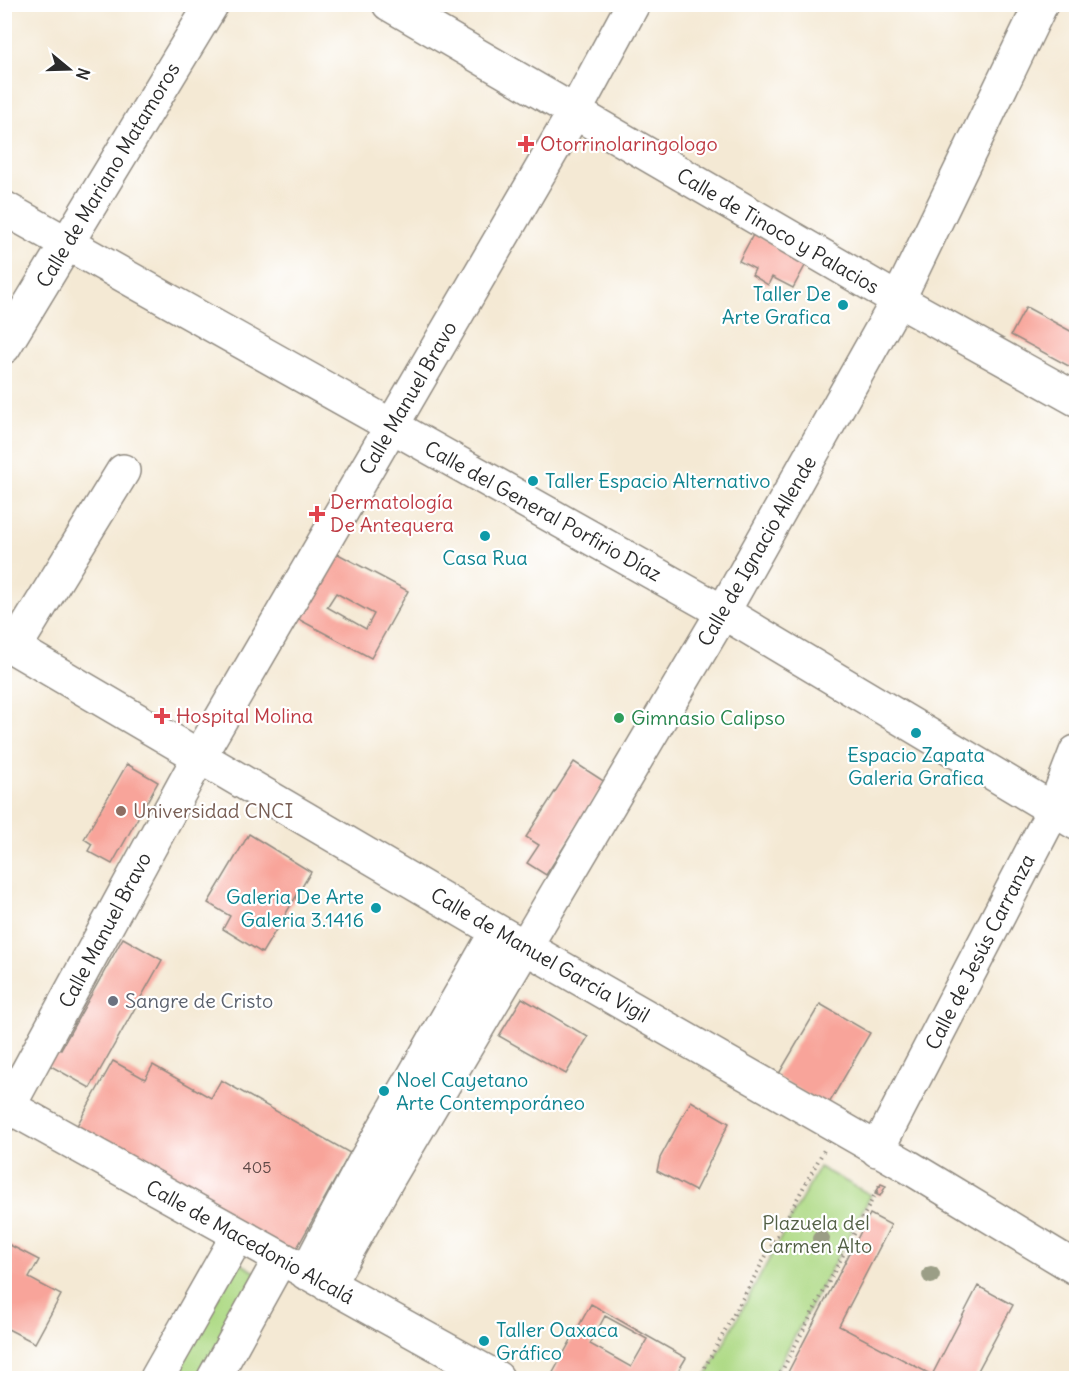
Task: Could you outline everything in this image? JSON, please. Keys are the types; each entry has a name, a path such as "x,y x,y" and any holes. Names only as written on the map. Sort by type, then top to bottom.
{"street":[{"name":"Calle de Mariano Matamoros","path":"4,346 212,4"},
{"name":"Calle de Tinoco y Palacios","path":"389,4 898,300 1077,399"},
{"name":"Calle Manuel Bravo","path":"6,1108 200,755 574,113 633,4"},
{"name":"Calle de Ignacio Allende","path":"214,1378 304,1272 377,1170 433,1074 526,947 723,612 898,300 1041,4"},
{"name":"Calle del General Porfirio Díaz","path":"4,208 723,612 1065,816"},
{"path":"10,644 123,471"},
{"name":"Calle de Manuel García Vigil","path":"10,644 497,931 885,1154 1077,1268"},
{"name":"Calle de Jesús Carranza","path":"885,1154 1065,816 1077,752"},
{"name":"Calle de Ignacio Allende","path":"433,1074 497,931"},
{"name":"Calle de Macedonio Alcalá","path":"6,1108 497,1378"},
{"path":"157,1378 238,1235"}],"path":[{"path":"699,1378 837,1127"},
{"path":"778,1378 885,1154"}],"green space":[{"name":"Plazuela del Carmen Alto","path":"819,1167 871,1195 772,1378 705,1378"},
{"path":"238,1262 264,1277 206,1378 171,1378"}],"building":[{"path":"754,233 806,264 793,288 772,277 768,285 752,275 755,269 739,261"},
{"path":"1026,307 1076,334 1076,370 1011,335"},
{"path":"321,545 408,591 371,658 285,612","holes":["336,593 374,614 366,629 327,607"]},
{"path":"574,762 605,782 546,875 527,863 539,845 526,837"},
{"name":"Universidad CNCI","path":"127,764 158,782 112,864 88,851 92,844 84,839"},
{"path":"249,834 311,872 262,953 223,929 230,916 208,903"},
{"name":"Sangre de Cristo","path":"123,938 162,960 90,1088 40,1060 50,1043 61,1049"},
{"path":"522,998 588,1037 566,1074 499,1036"},
{"path":"820,1004 870,1033 827,1107 777,1077"},
{"path":"113,1061 145,1079 153,1065 211,1098 221,1080 350,1153 293,1255 74,1131"},
{"path":"691,1101 729,1123 695,1191 657,1171 660,1158"},
{"path":"881,1184 886,1186 880,1196 875,1194"},
{"path":"870,1214 891,1225 839,1326 932,1375 978,1286 1013,1305 974,1378 785,1378"},
{"path":"4,1242 39,1260 29,1278 61,1295 35,1343 4,1327"},
{"path":"591,1304 686,1358 674,1378 592,1378 587,1376 586,1378 550,1378","holes":["605,1316 647,1339 631,1367 590,1344"]}],"place":[{"name":"Otorrinolaringologo","path":"526,144"},
{"name":"Taller De Arte Grafica","path":"843,305"},
{"name":"Taller Espacio Alternativo","path":"533,481"},
{"name":"Dermatología De Antequera","path":"317,514"},
{"name":"Casa Rua","path":"485,536"},
{"name":"Hospital Molina","path":"162,716"},
{"name":"Gimnasio Calipso","path":"619,718"},
{"name":"Espacio Zapata Galeria Grafica","path":"916,733"},
{"name":"Universidad CNCI","path":"121,811"},
{"name":"Galeria De Arte Galeria 3.1416","path":"376,908"},
{"name":"Sangre de Cristo","path":"113,1001"},
{"name":"Noel Cayetano Arte Contemporáneo","path":"384,1091"},
{"name":"Taller Oaxaca Gráfico","path":"484,1341"}]}
